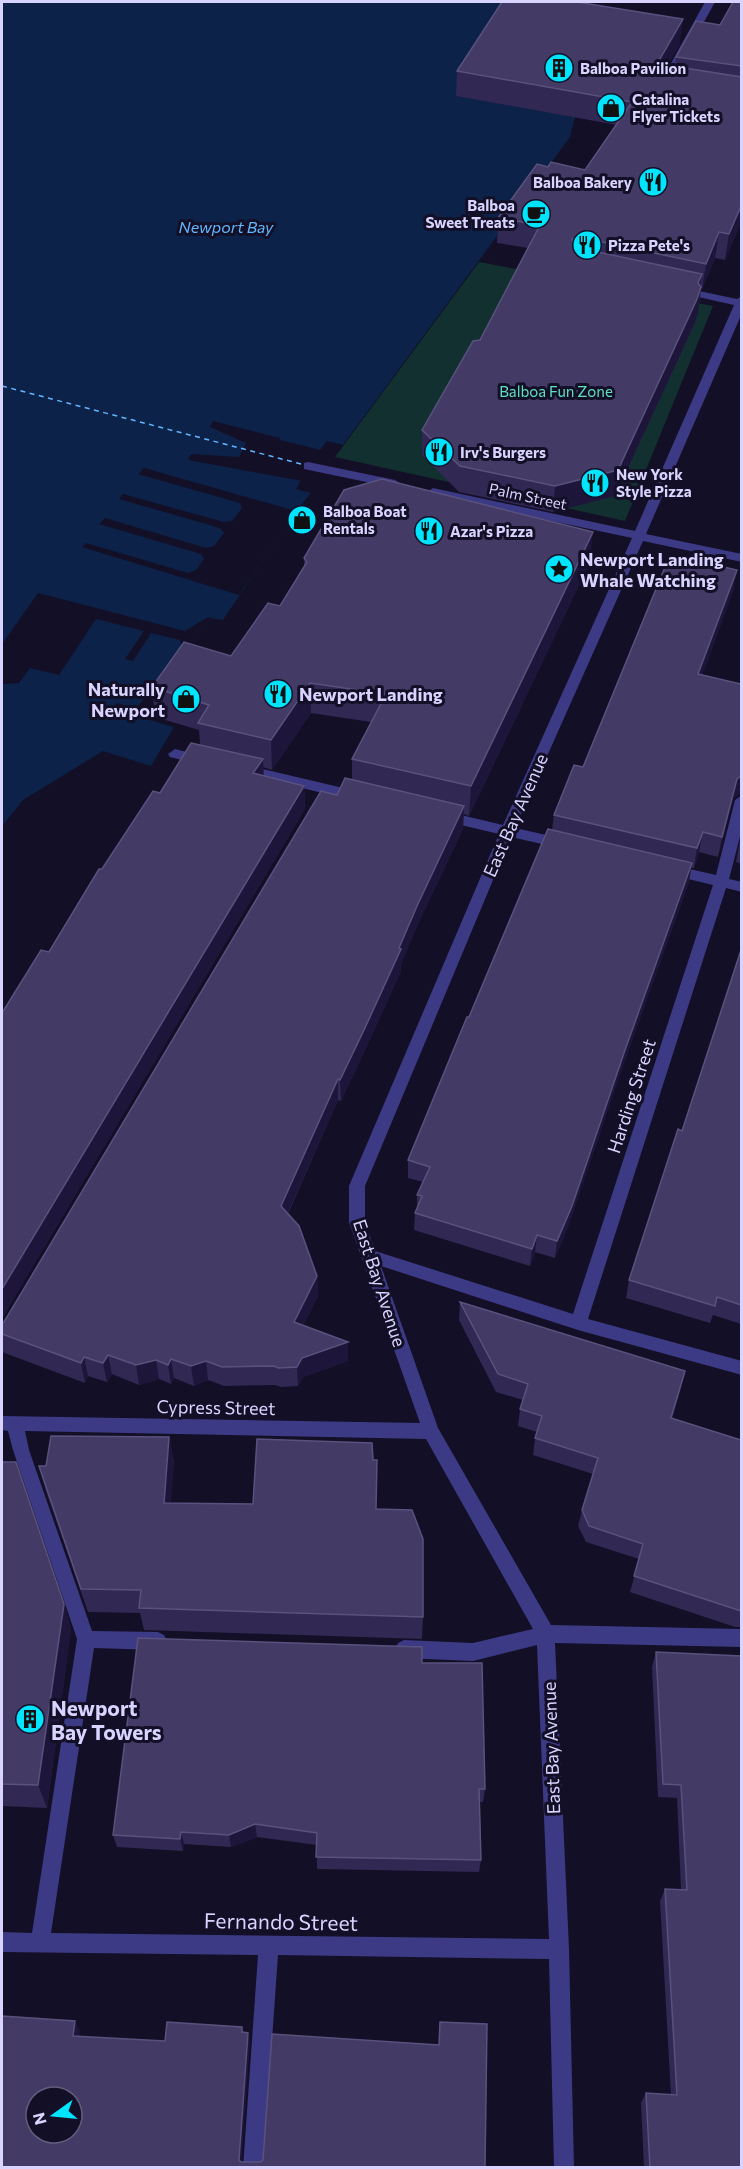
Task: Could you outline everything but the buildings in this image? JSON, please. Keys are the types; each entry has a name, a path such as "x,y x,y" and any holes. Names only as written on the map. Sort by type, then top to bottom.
{"street":[{"path":"675,86 664,85 710,2"},
{"path":"670,288 741,301"},
{"name":"East Bay Avenue","path":"564,2168 559,1949 546,1634 430,1431 357,1222 357,1186 507,831 639,537 741,301"},
{"path":"308,466 403,486"},
{"name":"Palm Street","path":"426,491 741,558"},
{"path":"175,754 224,765 324,794 371,799"},
{"name":"Harding Street","path":"578,1323 721,882 741,800"},
{"path":"425,812 583,849"},
{"path":"663,868 741,887"},
{"path":"367,1255 578,1323 741,1368"},
{"path":"8,1423 21,1450 86,1639 40,1943"},
{"name":"Cypress Street","path":"8,1423 430,1431"},
{"path":"391,1649 473,1652 546,1634 741,1638"},
{"path":"86,1639 180,1642"},
{"name":"Fernando Street","path":"2,1942 559,1949"},
{"path":"253,2168 269,1945"}],"green space":[{"name":"Balboa Fun Zone","path":"479,262 713,306 625,521 335,457"}],"water":[{"name":"Newport Bay","path":"2,2 588,2 573,26 457,96 575,117 570,137 343,445 327,441 308,466 296,489 311,493 296,511 223,620 211,618 139,717 174,727 151,766 103,751 23,800 2,826"}],"pier":[{"path":"213,421 321,450 308,466 302,481 188,460 191,454 239,457 246,443 210,427"},
{"path":"144,468 296,511 239,595 82,547 86,543 188,573 196,570 204,559 201,554 99,524 105,518 206,548 214,546 224,533 220,528 119,499 123,494 224,522 232,521 242,508 240,503 138,474"},
{"path":"38,593 185,631 208,617 211,618 138,718 113,709 117,703 136,709 182,647 180,640 151,633 133,661 125,659 144,631 96,619 59,675 30,668 19,683 2,684 2,644"}],"ferry route":[{"path":"2,386 305,465"}],"place":[{"name":"Balboa Pavilion","path":"559,68"},
{"name":"Catalina Flyer Tickets","path":"611,108"},
{"name":"Balboa Bakery","path":"653,182"},
{"name":"Balboa Sweet Treats","path":"536,214"},
{"name":"Pizza Pete's","path":"587,245"},
{"name":"Irv's Burgers","path":"439,452"},
{"name":"New York Style Pizza","path":"595,483"},
{"name":"Balboa Boat Rentals","path":"302,520"},
{"name":"Azar's Pizza","path":"429,531"},
{"name":"Newport Landing Whale Watching","path":"559,569"},
{"name":"Newport Landing","path":"278,694"},
{"name":"Naturally Newport","path":"186,699"},
{"name":"Newport Bay Towers","path":"30,1719"}]}
